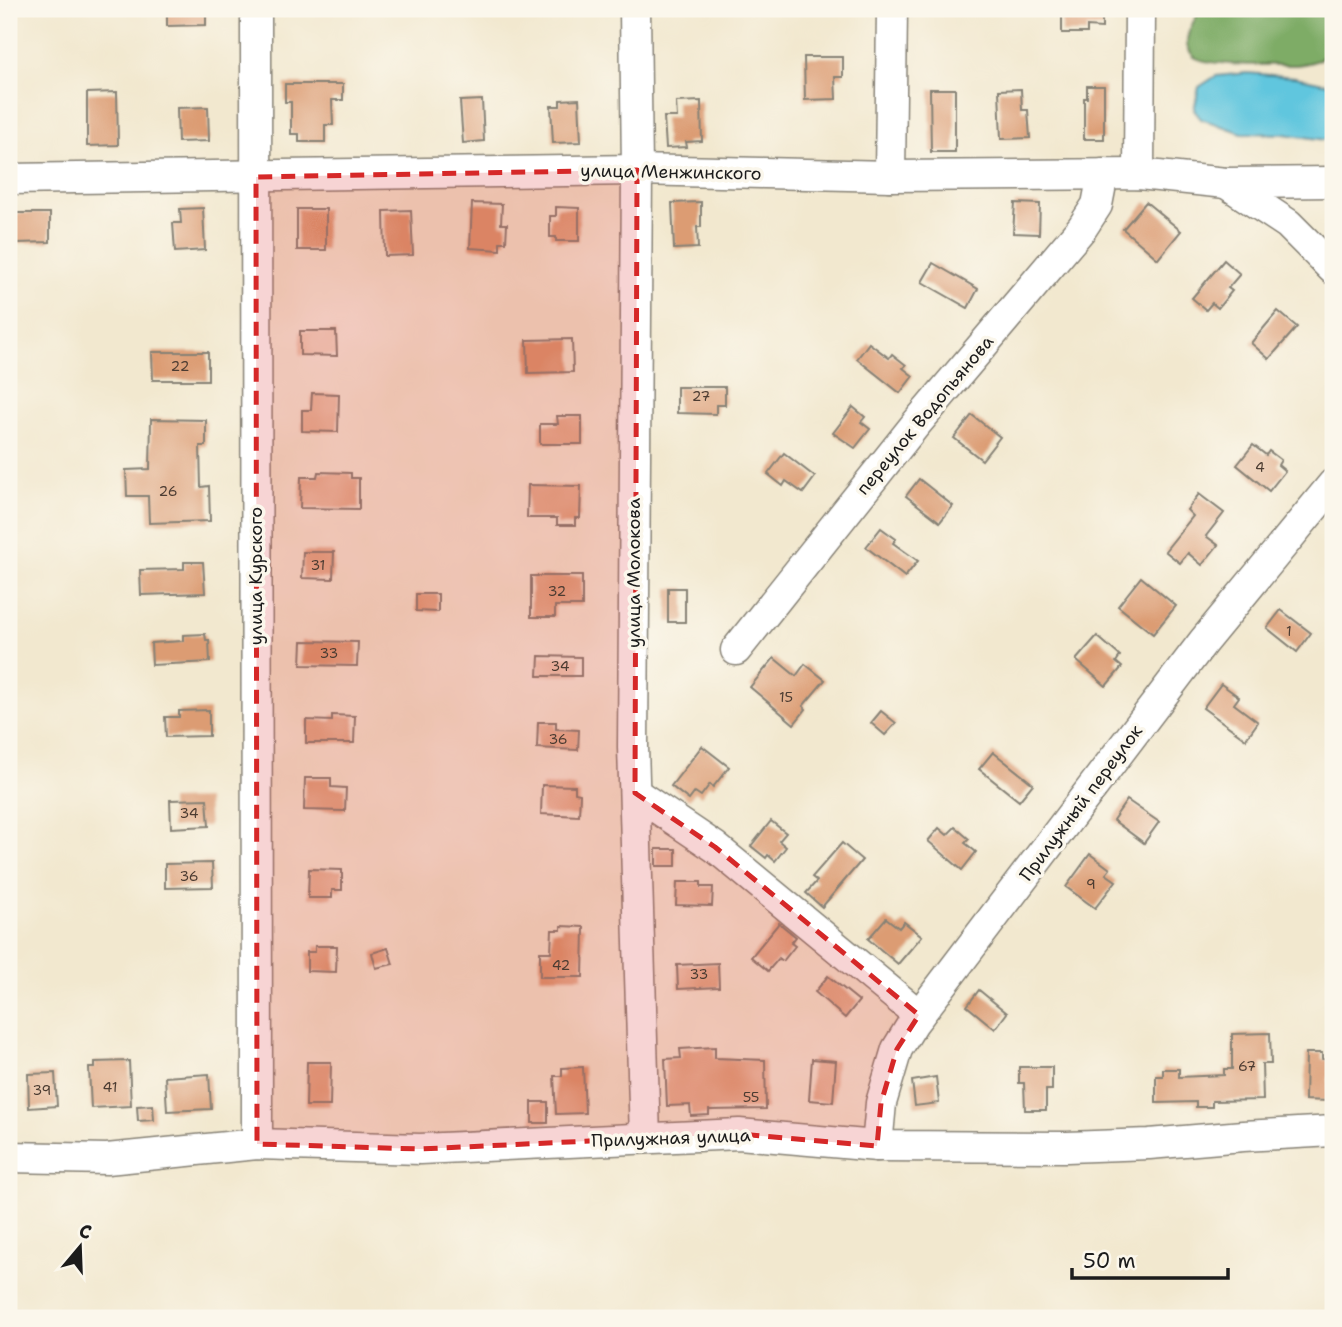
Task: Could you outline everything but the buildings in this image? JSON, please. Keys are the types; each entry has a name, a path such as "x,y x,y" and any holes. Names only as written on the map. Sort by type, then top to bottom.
{"street":[{"name":"улица Курского","path":"256,9 257,1144"},
{"name":"улица Молокова","path":"635,9 637,170 633,730 645,1138"},
{"path":"890,176 892,9"},
{"path":"1139,174 1140,9"},
{"name":"улица Менжинского","path":"9,179 637,170 890,176 1139,174 1226,183 1333,182"},
{"name":"переулок Водопьянова","path":"736,650 916,424 1082,228 1097,205 1103,174"},
{"path":"1226,183 1289,224 1333,269"},
{"name":"Прилужный переулок","path":"877,1146 881,1103 897,1049 919,1015 1195,653 1333,484"},
{"path":"635,793 715,847 919,1015"},
{"name":"Прилужная улица","path":"9,1157 107,1159 257,1144 420,1149 739,1134 877,1146 1094,1146 1333,1131"}],"highlighted area":[{"path":"637,170 635,793 715,847 919,1015 897,1049 881,1103 877,1146 739,1134 420,1149 257,1144 256,177"}],"green space":[{"path":"1201,9 1333,9 1334,30 1331,45 1318,60 1296,65 1204,61 1193,56 1187,45 1189,31"}],"water":[{"path":"1247,73 1295,77 1333,85 1333,141 1284,134 1242,133 1201,119 1194,110 1199,87 1216,76"}]}
